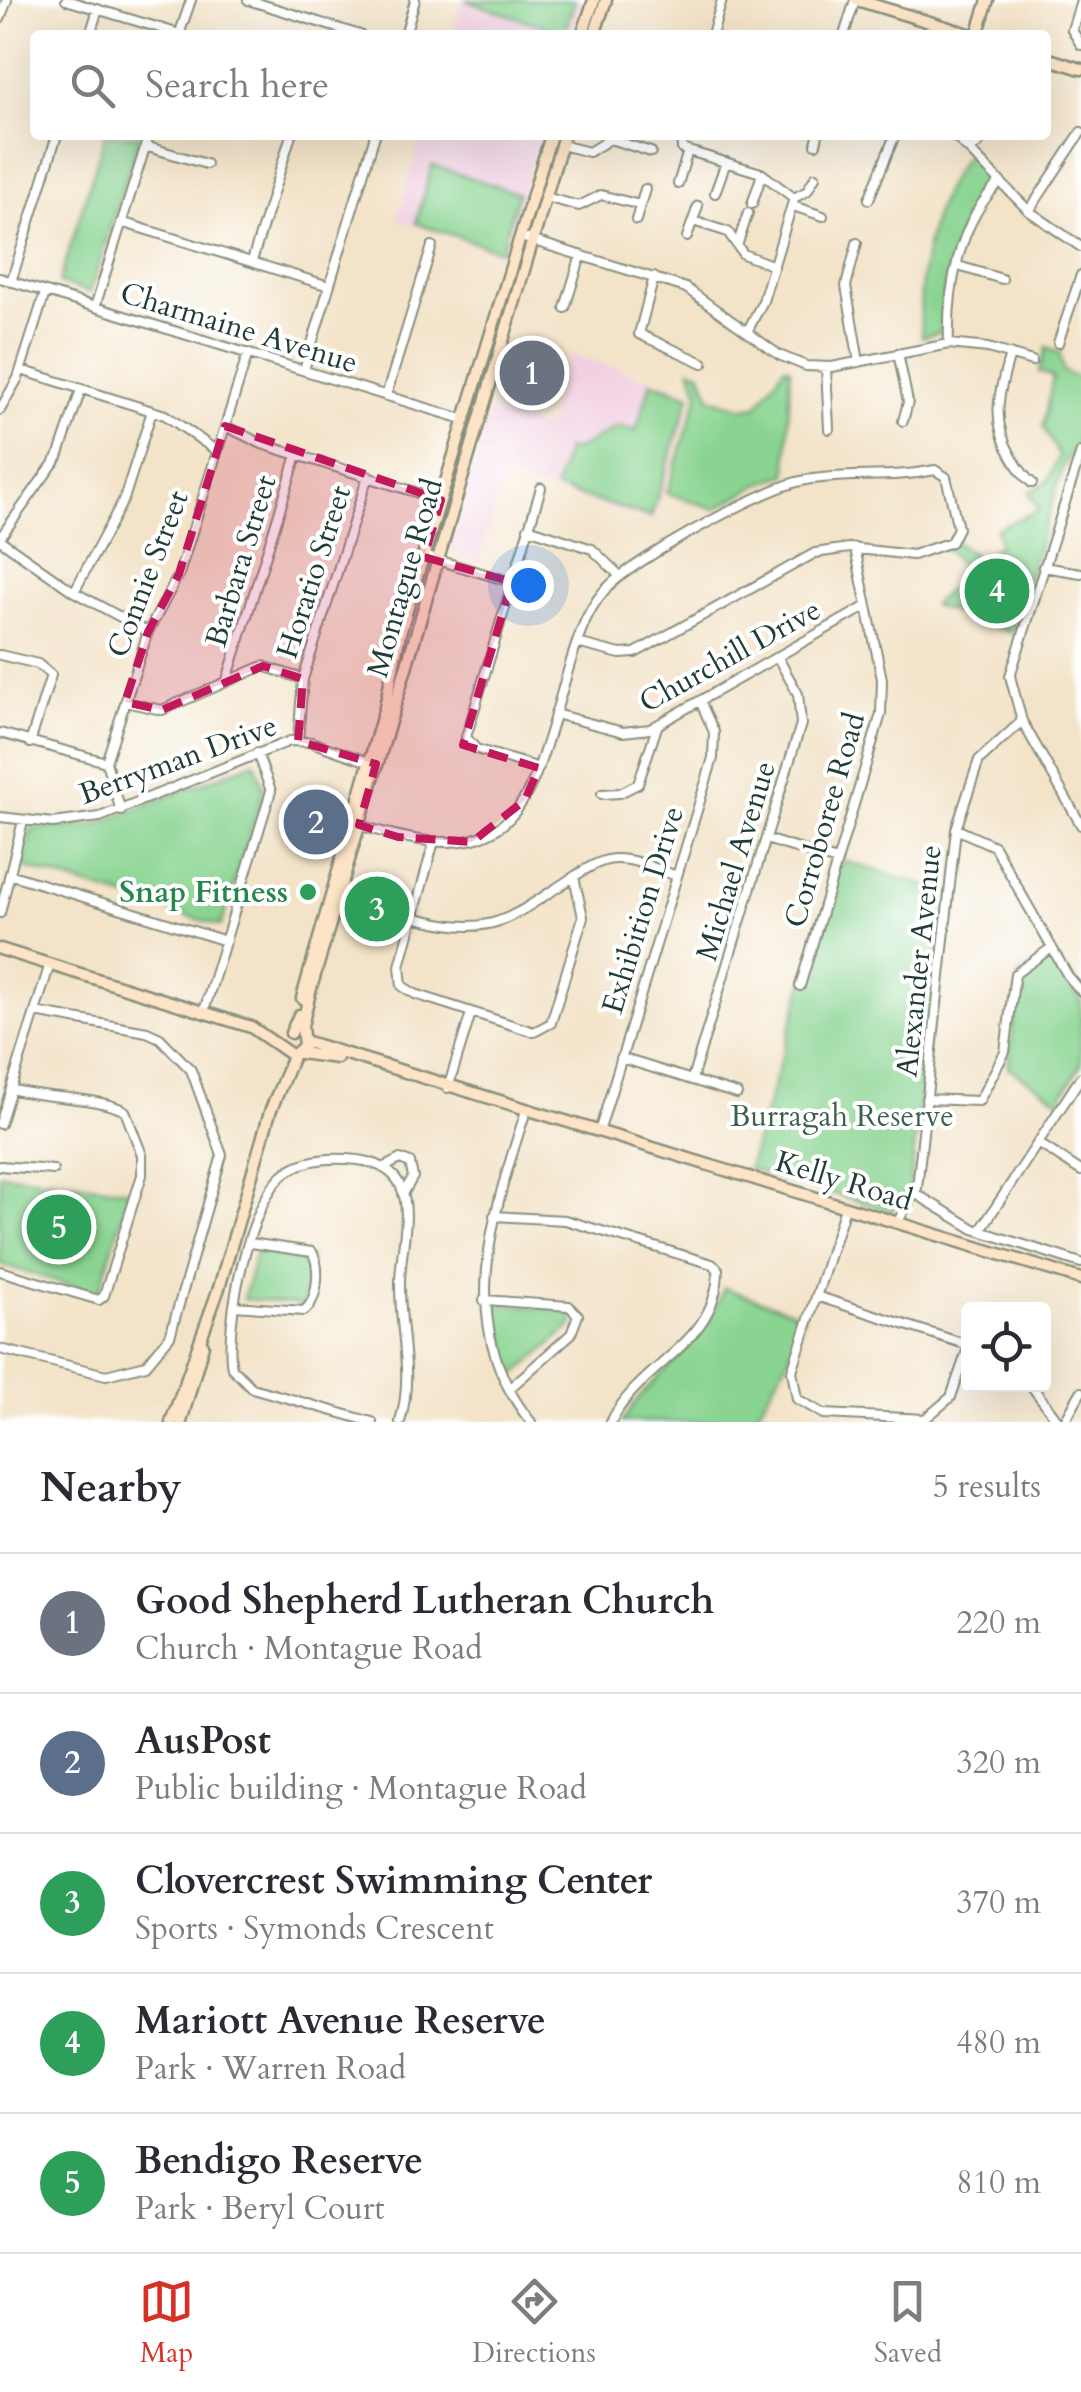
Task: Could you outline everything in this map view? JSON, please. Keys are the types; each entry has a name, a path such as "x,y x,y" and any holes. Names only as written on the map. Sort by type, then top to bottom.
{"main road":[{"path":"584,30 594,0"},
{"path":"596,30 606,0"},
{"path":"856,0 957,30"},
{"path":"976,30 988,0"},
{"path":"1051,60 1081,69"},
{"name":"Montague Road","path":"296,1036 430,558 527,238 550,140"},
{"name":"Montague Road","path":"527,238 563,140"},
{"name":"Montague Road","path":"430,558 441,500 471,422"},
{"name":"Kelly Road","path":"0,949 251,1027 296,1036 362,1062 1081,1279"},
{"name":"Kelly Road","path":"251,1027 289,1052 362,1062"},
{"path":"289,1052 296,1036"},
{"path":"181,1422 270,1112 296,1036"},
{"path":"171,1422 210,1315"}],"street":[{"path":"0,19 7,0"},
{"path":"66,0 164,30"},
{"path":"181,30 190,0"},
{"path":"248,0 344,30"},
{"path":"407,30 416,0"},
{"path":"716,30 722,0"},
{"path":"846,30 856,0"},
{"path":"1081,1 1072,30 1081,45"},
{"path":"92,30 98,9"},
{"path":"326,30 327,25"},
{"path":"1028,211 1081,132"},
{"path":"11,282 55,140"},
{"path":"95,307 147,140"},
{"path":"252,261 289,140"},
{"path":"304,370 373,140"},
{"path":"563,140 587,152 608,140"},
{"path":"613,140 651,152"},
{"path":"680,140 679,147 688,151 762,174 793,202 824,216"},
{"path":"869,199 893,140"},
{"path":"958,140 1028,211 1081,247"},
{"path":"970,152 982,140"},
{"path":"145,146 206,164"},
{"path":"678,184 688,151"},
{"path":"715,193 726,162"},
{"path":"738,243 762,174"},
{"path":"748,330 774,266 793,202 807,192 815,177"},
{"path":"950,344 949,302 974,214 1000,182"},
{"path":"636,220 645,190"},
{"path":"545,197 580,206 601,195 640,205"},
{"path":"687,237 698,206"},
{"path":"693,221 728,232 743,254 774,266"},
{"path":"121,222 329,286"},
{"path":"527,238 654,276 699,294 788,360 826,368 950,344 1032,361"},
{"path":"857,243 846,286 860,362"},
{"path":"386,396 432,246"},
{"path":"565,308 581,255"},
{"path":"958,266 1002,280"},
{"path":"1058,344 1081,275"},
{"path":"654,276 639,334 703,363"},
{"name":"Charmaine Avenue","path":"0,278 471,422"},
{"path":"0,410 21,370 46,292"},
{"name":"Connie Street","path":"106,762 148,632 177,578 248,353"},
{"path":"898,354 908,402 903,421"},
{"path":"1010,354 996,422 1015,462 1032,483"},
{"path":"826,368 829,429"},
{"path":"21,370 152,410 180,423 217,451"},
{"path":"81,390 58,457 0,539 74,592 148,632"},
{"path":"74,592 121,506 152,410"},
{"path":"225,426 297,455 441,500"},
{"path":"1081,452 1010,676 1022,721 1081,825"},
{"name":"Barbara Street","path":"228,680 297,455"},
{"path":"355,824 433,845 465,843 492,833 525,800 539,768 577,643 591,610 620,576 778,486 836,477 890,478 941,472 948,482 958,528 955,539 912,555 855,548 825,550 800,560 636,653 620,654 577,643"},
{"name":"Horatio Street","path":"298,740 303,679 368,476"},
{"path":"539,768 476,749 466,740 542,488"},
{"path":"528,528 592,548 620,576"},
{"name":"Corroboree Road","path":"800,986 882,705 882,679 855,548"},
{"path":"430,558 512,582"},
{"path":"1043,567 1081,573"},
{"name":"Churchill Drive","path":"555,714 623,732 657,726 865,608"},
{"path":"0,655 38,664 51,675 30,742"},
{"name":"Michael Avenue","path":"692,1079 802,718 798,694 778,658"},
{"path":"125,702 158,711 263,666 303,679"},
{"name":"Exhibition Drive","path":"598,1132 716,745 701,703"},
{"name":"Alexander Avenue","path":"897,1223 916,1194 956,829 978,760 1022,721"},
{"path":"602,794 620,793 641,780 657,726"},
{"path":"0,734 106,762 121,812"},
{"name":"Berryman Drive","path":"0,817 65,823 121,812 258,752 298,740 372,763"},
{"path":"204,1011 271,791 258,752"},
{"path":"0,914 23,821"},
{"path":"956,829 994,846 1051,948 1081,991"},
{"path":"766,839 837,861"},
{"path":"433,845 399,972 402,986 534,1032 548,1027 583,917 574,877"},
{"path":"413,917 476,929 516,914 600,862 619,859 676,876"},
{"path":"12,875 226,941"},
{"path":"926,1099 979,1101 1005,1052 1015,974 1051,948"},
{"path":"0,1124 50,964"},
{"path":"0,1350 106,1375 136,1371 146,1365 170,1336 222,1165 191,1070 160,1038 35,1012"},
{"path":"448,1088 472,1013"},
{"path":"621,1058 737,1094"},
{"path":"980,1231 1081,1077"},
{"path":"0,1270 99,1300 104,1296 142,1175 142,1154 124,1111 113,1105 46,1099 11,1089"},
{"path":"526,1111 494,1216 484,1300 491,1351 531,1422"},
{"path":"1038,1143 1081,1170"},
{"path":"384,1168 400,1159 410,1162 412,1176 403,1194 400,1286 410,1375 400,1422"},
{"path":"372,1422 242,1382 230,1361 234,1306 250,1243 278,1180 306,1162 366,1161 384,1168 403,1194"},
{"path":"0,1166 53,1170"},
{"path":"916,1194 980,1231 1081,1262"},
{"path":"846,1208 791,1379 797,1400 817,1412 925,1419 950,1397 961,1366"},
{"path":"494,1216 565,1220 718,1269 698,1332 624,1401 612,1422"},
{"path":"234,1306 304,1310 314,1300 317,1264 312,1252 250,1243"},
{"path":"816,1296 961,1344"},
{"path":"484,1300 569,1306 578,1314 572,1334 509,1389"},
{"path":"1037,1392 1062,1422 1081,1392"}],"highlighted area":[{"path":"225,426 441,500 424,557 512,582 463,745 539,768 525,800 472,842 398,837 359,825 376,764 298,741 303,679 263,666 162,710 125,702 148,632 179,574"}],"shaded area":[{"path":"462,0 581,0 572,30 453,30"},
{"path":"421,140 538,140 503,254 397,219"},
{"path":"569,354 693,392 654,521 534,486 551,429 546,427"},
{"path":"490,411 549,429 533,485 492,473 504,478 478,563 450,551"}],"green space":[{"path":"465,0 575,0 565,30"},
{"path":"103,140 138,140 90,293 59,283"},
{"path":"968,153 990,178 969,212 954,251 941,332 922,337 921,290 928,240 944,194"},
{"path":"432,165 518,193 501,251 416,223"},
{"path":"1046,348 1060,353 1063,371 1081,380 1081,433 1062,470 1012,633 932,605 967,573 945,547 955,542 981,560 999,544 996,529 1039,510 1029,493 1048,480 1059,456 1043,427 1053,377 1039,372"},
{"path":"785,366 790,368 787,475 766,481 715,509 667,493 699,393 691,369 701,372 711,398 744,408 757,406"},
{"path":"651,382 690,395 651,517 555,489 566,449 574,451 618,426 636,431"},
{"path":"255,762 264,789 221,926 24,867 31,829 96,825"},
{"name":"Burragah Reserve","path":"841,860 945,892 910,1186 892,1211 748,1169"},
{"path":"1049,957 1081,1000 1081,1065 1059,1100 1008,1067 1019,976"},
{"path":"0,1174 130,1190 100,1289 95,1293 0,1264"},
{"path":"256,1251 310,1257 304,1305 243,1299"},
{"path":"724,1288 803,1315 789,1358 752,1422 622,1422 648,1387 703,1329"},
{"path":"496,1304 566,1309 573,1315 572,1326 513,1377"}],"place":[{"name":"Good Shepherd Lutheran Church","path":"532,373"},
{"name":"Mariott Avenue Reserve","path":"997,591"},
{"name":"AusPost","path":"316,822"},
{"name":"Snap Fitness","path":"308,892"},
{"name":"Clovercrest Swimming Center","path":"377,909"},
{"name":"Bendigo Reserve","path":"59,1227"}]}
